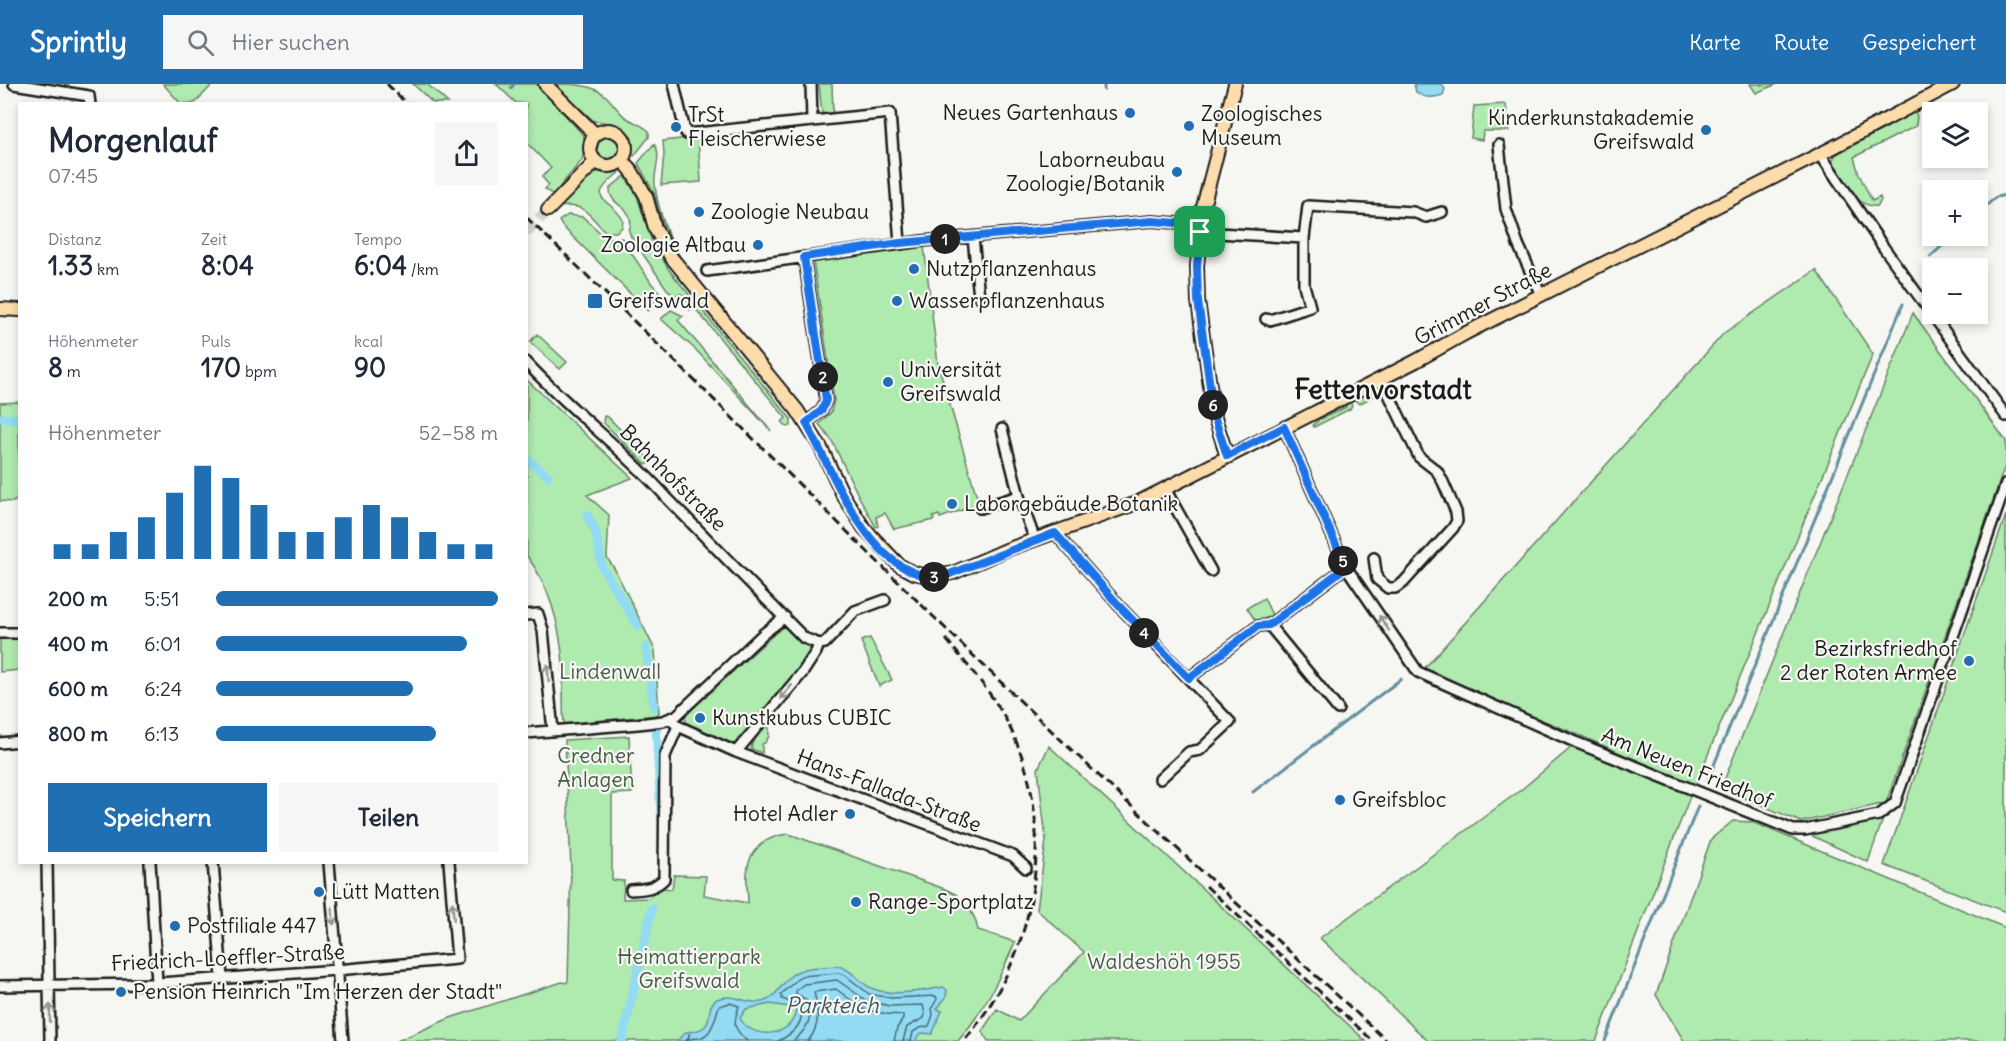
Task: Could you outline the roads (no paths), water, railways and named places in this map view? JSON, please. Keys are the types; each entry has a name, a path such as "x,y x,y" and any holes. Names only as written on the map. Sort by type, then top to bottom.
{"main road":[{"path":"544,84 595,134"},
{"path":"1227,456 1214,416 1198,301 1197,266 1210,179 1235,84"},
{"name":"Grimmer Straße","path":"806,423 852,512 878,545 899,565 914,573 942,577 1137,503 1953,84"},
{"path":"607,129 619,132 626,143 622,160 611,166 595,162 589,150 591,138 607,129"},
{"path":"622,160 646,196 656,228 671,257 806,423"},
{"path":"548,210 595,162"},
{"path":"0,309 18,310"}],"street":[{"path":"14,84 90,100"},
{"path":"674,84 687,134 890,112 900,243"},
{"path":"811,84 812,121"},
{"path":"1499,146 1501,210 1541,295"},
{"path":"1820,154 1884,248 2006,415"},
{"path":"1266,318 1270,320 1310,307 1304,285 1304,238 1308,206 1413,212 1426,217 1442,212"},
{"path":"707,271 900,243 1152,221 1304,238"},
{"path":"973,237 979,297"},
{"path":"804,257 826,400 822,410 806,423"},
{"name":"Bahnhofstraße","path":"529,366 648,477 804,638 819,644"},
{"path":"1374,558 1377,579 1388,588 1395,588 1403,584 1457,521 1456,512 1437,471 1419,457 1381,378"},
{"name":"Am Neuen Friedhof","path":"1284,427 1346,567 1418,672 1575,742 1793,830 1805,830 1879,815 1895,803 2006,484"},
{"path":"1002,429 1019,496 1035,540"},
{"path":"1165,489 1211,571"},
{"path":"980,508 1019,496"},
{"path":"1055,533 1121,608 1230,722 1200,750 1189,752 1160,779"},
{"path":"1189,678 1258,626 1269,625 1346,567"},
{"path":"736,752 803,672 819,644 825,643 855,612 885,600"},
{"path":"528,615 538,614 546,649 553,731"},
{"path":"528,733 666,720 681,713 763,634 785,617"},
{"path":"1269,625 1338,709"},
{"path":"0,633 18,633"},
{"name":"Hans-Fallada-Straße","path":"666,720 736,752 1012,856 1026,868"},
{"path":"631,890 649,889 664,879 665,756 678,726"},
{"path":"0,743 18,741"},
{"path":"47,864 50,1041"},
{"path":"150,864 156,983"},
{"path":"213,864 222,978"},
{"path":"329,864 343,1041"},
{"name":"Friedrich-Loeffler-Straße","path":"0,986 156,983 457,959 449,864"}],"water":[{"path":"1414,84 1442,84 1445,89 1443,95 1426,97 1416,92"},
{"name":"Parkteich","path":"839,966 869,987 885,992 943,987 947,990 946,997 937,1009 942,1011 932,1034 922,1033 916,1041 677,1041 686,1032 703,1028 709,1018 710,1008 717,999 728,997 762,1002 775,994 789,977 798,971","holes":["770,1004 796,1008 794,1018 788,1025 772,1033 753,1030 740,1018 746,1009"]}],"waterway":[{"path":"511,88 514,84"},
{"path":"1104,84 1104,90"},
{"path":"1988,204 1996,197 2006,195"},
{"path":"1930,257 1942,246"},
{"path":"1707,782 1903,304"},
{"path":"0,418 18,419"},
{"path":"528,460 548,476"},
{"path":"587,515 596,533 602,567 638,626"},
{"path":"646,647 654,707"},
{"path":"1253,792 1401,679"},
{"path":"656,725 661,812"},
{"path":"1605,1041 1698,806"},
{"path":"622,1041 652,908"}],"tunnel":[{"path":"528,230 548,210"}],"railway":[{"path":"387,84 405,102"},
{"path":"528,219 1056,735 1387,1041"},
{"path":"946,639 998,706 1022,756 1032,798 1036,841 1034,884 1025,926 1010,967 990,1006 964,1041"},
{"path":"1206,886 1373,1041"}],"place":[{"name":"Neues Gartenhaus","path":"1130,113"},
{"name":"Zoologisches Museum","path":"1189,126"},
{"name":"TrSt Fleischerwiese","path":"676,127"},
{"name":"Kinderkunstakademie Greifswald","path":"1706,130"},
{"name":"Laborneubau Zoologie/Botanik","path":"1177,172"},
{"name":"Zoologie Neubau","path":"699,212"},
{"name":"Zoologie Altbau","path":"758,245"},
{"name":"Nutzpflanzenhaus","path":"914,269"},
{"name":"Greifswald","path":"595,301"},
{"name":"Wasserpflanzenhaus","path":"897,301"},
{"name":"Universität Greifswald","path":"888,382"},
{"name":"Laborgebäude Botanik","path":"952,504"},
{"name":"Bezirksfriedhof 2 der Roten Armee","path":"1969,661"},
{"name":"Kunstkubus CUBIC","path":"700,718"},
{"name":"Greifsbloc","path":"1340,800"},
{"name":"Hotel Adler","path":"850,814"},
{"name":"Lütt Matten","path":"319,892"},
{"name":"Range-Sportplatz","path":"856,902"},
{"name":"Postfiliale 447","path":"175,926"},
{"name":"Pension Heinrich \"Im Herzen der Stadt\"","path":"121,992"}],"district":[{"name":"Fettenvorstadt","path":"1383,390"}],"park label":[{"name":"Lindenwall","path":"610,672"},
{"name":"Credner Anlagen","path":"596,768"},
{"name":"Waldeshöh 1955","path":"1164,962"},
{"name":"Heimattierpark Greifswald","path":"689,969"}]}
